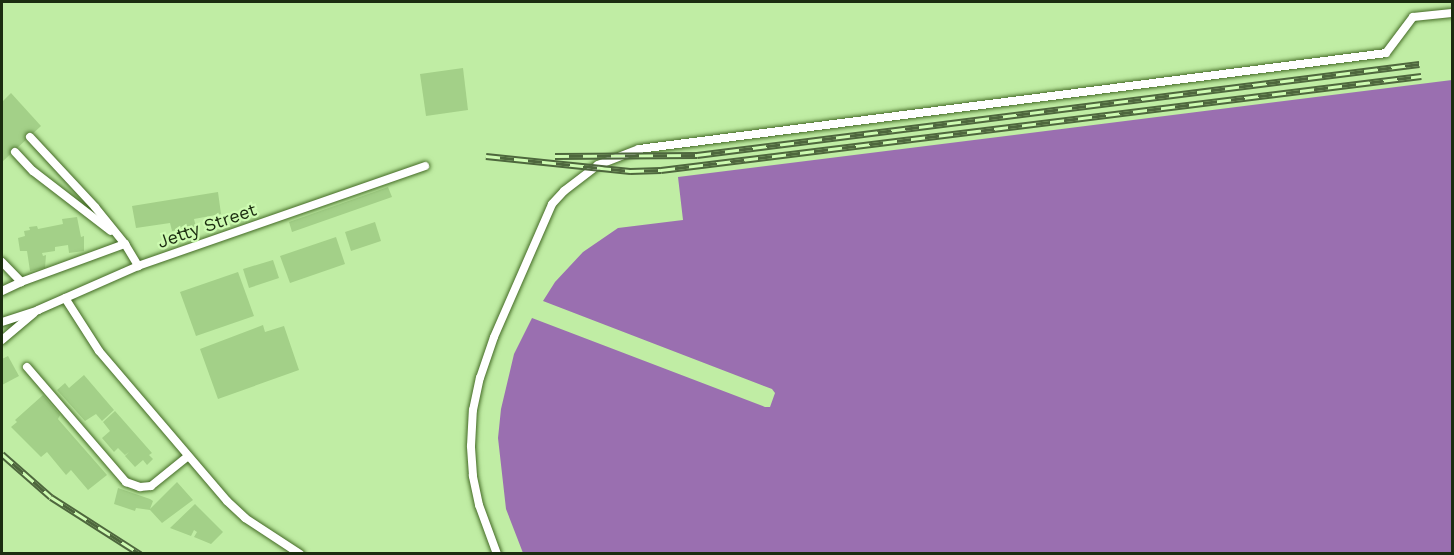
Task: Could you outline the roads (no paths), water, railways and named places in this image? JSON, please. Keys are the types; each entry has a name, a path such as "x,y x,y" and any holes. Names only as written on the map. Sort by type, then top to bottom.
{"lane":[{"path":"497,554 479,505 473,476 471,446 473,410 480,378 494,337 552,204 564,191 598,165 639,149 1386,53 1413,17 1452,13"},
{"path":"30,137 95,207 125,244 138,266"},
{"path":"15,152 33,171 78,208 117,235"},
{"name":"Jetty Street","path":"2,322 38,310 138,266 425,166"},
{"path":"2,291 125,244"},
{"path":"2,262 21,282"},
{"path":"65,298 99,351 187,457 245,518 300,554"},
{"path":"2,340 38,310"},
{"path":"27,367 126,482 140,487 151,486 187,457"}],"railway":[{"path":"555,156 697,155 1419,64"},
{"path":"486,156 630,171 661,170 1421,76"},
{"path":"2,454 51,497 140,554"}]}
